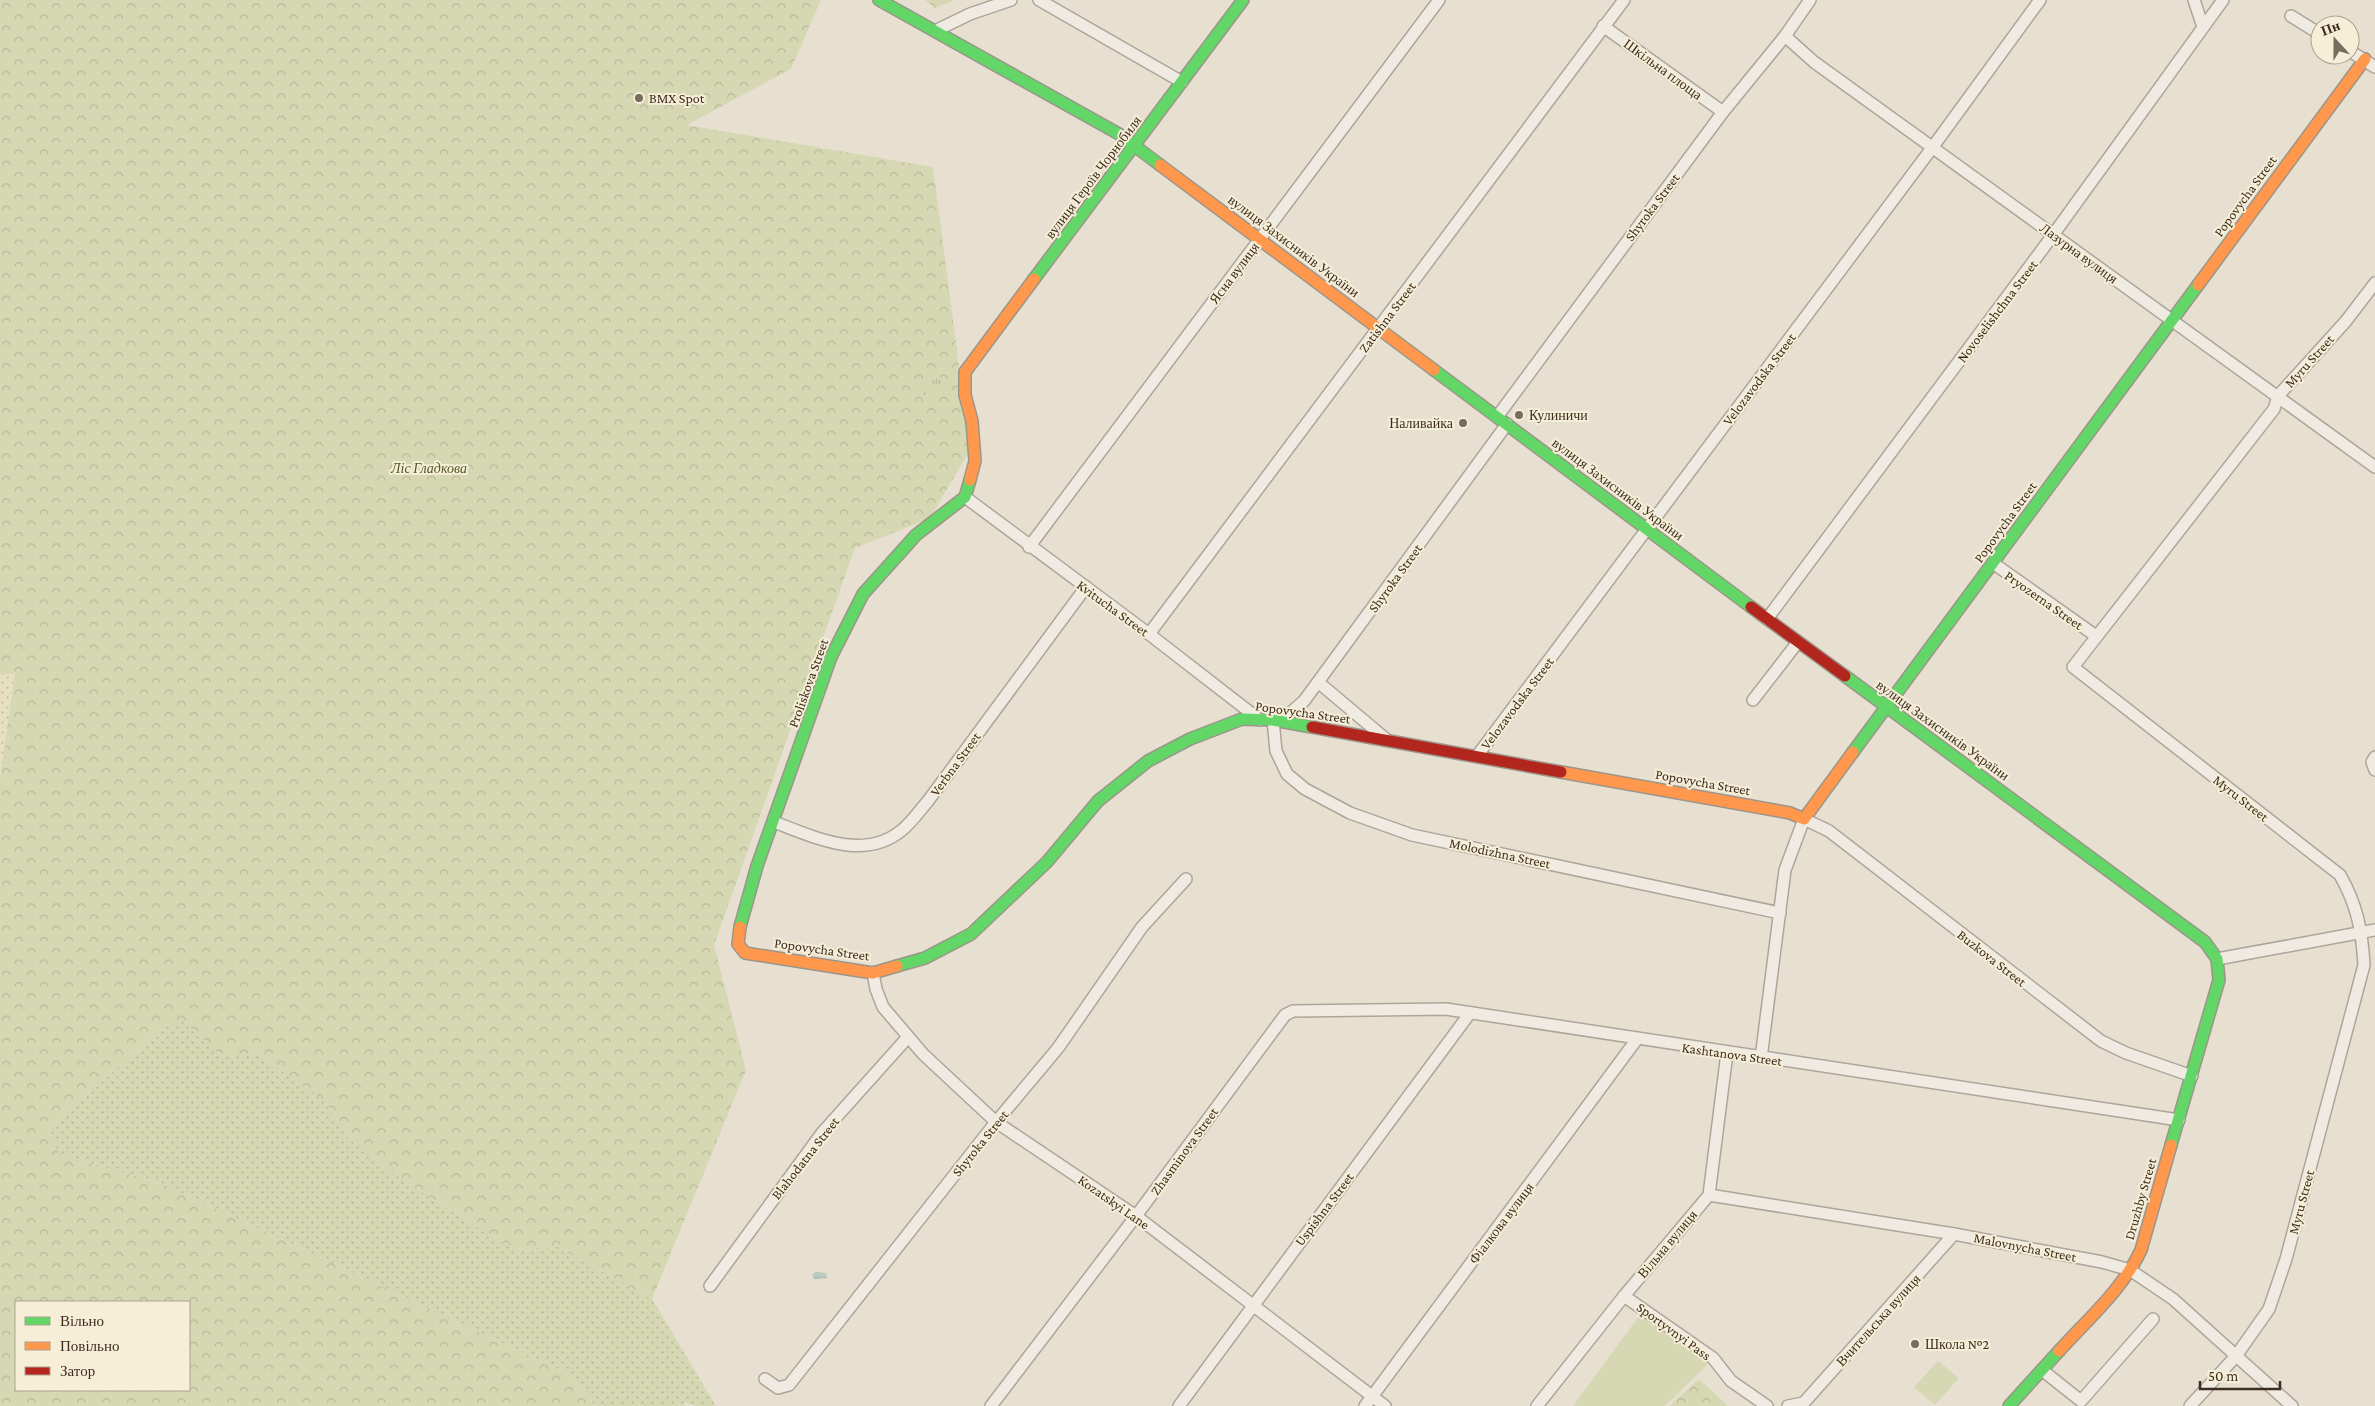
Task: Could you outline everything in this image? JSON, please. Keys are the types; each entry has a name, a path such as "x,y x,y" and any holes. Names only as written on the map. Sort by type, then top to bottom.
{"street":[{"name":"вулиця Захисників України","path":"879,0 1119,134 1767,619 2205,942 2217,959"},
{"path":"935,31 970,14 1011,0"},
{"path":"1039,0 1182,82"},
{"name":"вулиця Героїв Чорнобиля","path":"965,497 974,462 972,421 965,395 966,372 1243,0"},
{"name":"Ясна вулиця","path":"1030,547 1439,0"},
{"name":"Zatishna Street","path":"1149,634 1624,0"},
{"name":"Shyroka Street","path":"1497,417 1723,112 1785,36 1810,0"},
{"name":"Velozavodska Street","path":"1477,756 1932,148 2040,0"},
{"path":"2194,0 2203,27"},
{"name":"Novoselishchna Street","path":"1767,619 2053,235 2223,0"},
{"path":"2290,16 2310,28"},
{"name":"Шкільна площа","path":"1603,26 1723,112"},
{"name":"Лазурна вулиця","path":"1785,36 1814,62 2375,467"},
{"path":"2360,56 2375,67"},
{"name":"Popovycha Street","path":"745,953 873,972 925,958 971,934 1047,862 1098,801 1148,761 1190,739 1242,719 1273,720 1477,756 1790,813 1804,819 2365,59"},
{"name":"Myru Street","path":"2190,1406 2236,1356 2269,1309 2286,1259 2364,965 2362,932 2352,897 2340,875 2073,667 2274,409 2278,396 2346,321 2375,283"},
{"name":"Shyroka Street","path":"1273,720 1288,715 1304,702 1507,424"},
{"name":"Kvitucha Street","path":"965,497 1149,634 1260,720"},
{"name":"Proliskova Street","path":"745,953 738,944 738,933 757,866 831,657 863,594 916,535 965,497"},
{"name":"Pryozerna Street","path":"1993,563 2096,636"},
{"name":"Verbna Street","path":"774,822 824,840 854,847 881,841 902,831 928,801 1086,587"},
{"path":"1753,700 1798,642"},
{"path":"1318,682 1387,740"},
{"name":"Molodizhna Street","path":"1273,720 1276,751 1287,774 1305,789 1350,813 1412,835 1780,913"},
{"path":"2375,757 2372,762 2375,770"},
{"path":"1762,1058 1785,870 1804,819"},
{"name":"Buzkova Street","path":"1804,819 1829,831 2101,1041 2126,1053 2192,1076"},
{"name":"Shyroka Street","path":"765,1379 778,1388 789,1385 996,1122 1058,1048 1142,927 1186,879"},
{"path":"2217,959 2375,930"},
{"name":"Druzhby Street","path":"2009,1406 2130,1270 2141,1250 2219,980 2217,959"},
{"name":"Kozatskyi Lane","path":"873,972 876,989 883,1006 908,1037 923,1054 996,1122 1136,1216 1253,1306 1368,1401 1385,1406"},
{"name":"Kashtanova Street","path":"1285,1015 1293,1011 1446,1009 1637,1040 2179,1120"},
{"name":"Uspishna Street","path":"1179,1406 1470,1013"},
{"name":"Zhasminova Street","path":"991,1406 1136,1216 1285,1015"},
{"name":"Blahodatna Street","path":"710,1286 822,1133 908,1037"},
{"name":"Фіалкова вулиця","path":"1368,1401 1637,1040"},
{"path":"1709,1195 1726,1053"},
{"name":"Malovnycha Street","path":"1709,1195 1954,1234 2102,1262 2130,1270 2173,1299 2292,1406"},
{"name":"Вільна вулиця","path":"1537,1406 1624,1296 1709,1195"},
{"name":"Вчительська вулиця","path":"1802,1405 1954,1234"},
{"name":"Sportyvnyi Pass","path":"1624,1296 1713,1358 1732,1381 1768,1406"},
{"path":"2042,1370 2081,1401 2153,1319"},
{"path":"1788,1406 1802,1405"}],"shaded area":[{"path":"15,672 1,780 0,780 0,676"},
{"path":"816,1272 826,1273 827,1278 814,1279 812,1274"}],"green space":[{"name":"Ліс Гладкова","path":"0,0 821,0 791,69 687,125 933,167 970,450 930,518 855,548 714,945 746,1070 652,1299 558,1247 513,1249 404,1181 349,1139 324,1100 256,1053 222,1057 184,1021 165,1025 48,1130 59,1154 163,1184 571,1375 595,1406 0,1406 0,780 15,672 0,676"},
{"path":"925,0 955,0 935,8"},
{"path":"928,369 945,380 941,394 927,399 921,391"},
{"path":"184,1021 222,1057 256,1053 324,1100 349,1139 404,1181 513,1249 558,1247 652,1299 716,1406 695,1406 685,1402 684,1406 595,1406 571,1375 163,1184 58,1154 48,1130 165,1025"},
{"path":"1639,1316 1709,1363 1665,1406 1573,1406"},
{"path":"1938,1361 1959,1378 1935,1405 1914,1387"},
{"path":"1699,1379 1728,1406 1669,1406"}],"traffic: fast":[{"path":"879,0 1119,134 1160,165"},
{"path":"1034,279 1243,0"},
{"path":"1853,752 2198,285"},
{"path":"1434,370 1751,607"},
{"path":"740,927 757,866 831,657 863,594 916,535 965,497 970,480"},
{"path":"1845,676 2205,942 2217,959 2219,980 2171,1145"},
{"path":"897,966 925,958 971,934 1047,862 1098,801 1148,761 1190,739 1242,719 1273,720 1312,727"},
{"path":"2009,1406 2059,1351"}],"traffic: slow":[{"path":"2198,285 2365,59"},
{"path":"1160,165 1434,370"},
{"path":"970,480 975,461 972,421 965,395 965,372 1034,279"},
{"path":"1561,772 1790,813 1804,819 1853,752"},
{"path":"740,927 738,944 745,953 873,973 897,966"},
{"path":"2059,1351 2115,1291 2141,1250 2171,1145"}],"traffic: jam":[{"path":"1751,607 1845,676"},
{"path":"1312,727 1561,772"}],"place":[{"name":"BMX Spot","path":"639,98"},
{"name":"Кулиничи","path":"1519,415"},
{"name":"Наливайка","path":"1463,423"},
{"name":"Школа №2","path":"1915,1344"}]}
